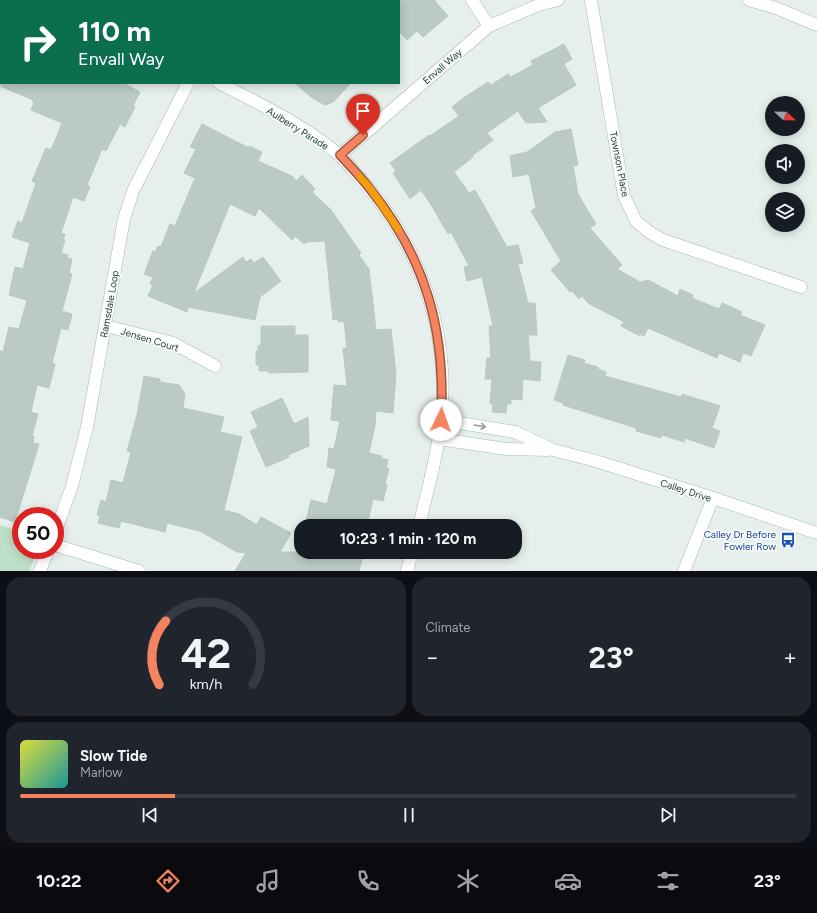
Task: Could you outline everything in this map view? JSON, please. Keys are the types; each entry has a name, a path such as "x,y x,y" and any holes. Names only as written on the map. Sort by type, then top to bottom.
{"street":[{"path":"472,0 489,26"},
{"name":"Envall Way","path":"340,155 489,26 539,5 558,0"},
{"name":"Townson Place","path":"591,0 624,196 636,221 649,232 663,240 801,287"},
{"path":"749,0 776,8 817,25"},
{"name":"Ramsdale Loop","path":"64,508 72,486 87,427 124,219 128,205 133,191 187,84"},
{"name":"Aulberry Parade","path":"221,84 280,115 325,143 340,155 370,188 387,211 404,238 418,265 436,323 441,357 442,397 439,439 420,519"},
{"name":"Jensen Court","path":"106,326 173,343 215,366"},
{"name":"Calley Drive","path":"441,420 515,432 553,450 596,461 817,533"},
{"name":"Calley Drive","path":"439,439 506,449 553,450"},
{"path":"684,571 713,498"},
{"path":"64,548 139,571"},
{"path":"40,571 45,559"},
{"path":"407,571 410,559"}],"green space":[{"path":"0,525 12,529 12,559 34,559 29,571 0,571"}],"building":[{"path":"400,0 434,0 448,16 423,37 417,31 407,40 400,32"},
{"path":"564,44 572,59 564,64 576,85 538,108 547,122 526,123 518,111 487,133 493,140 454,172 469,193 475,190 507,247 518,245 523,263 518,264 528,303 535,303 537,335 528,335 530,361 541,362 540,381 523,379 522,400 511,399 511,404 507,404 506,413 492,412 493,404 490,404 492,379 485,379 487,358 491,358 489,326 493,326 482,277 467,281 464,267 469,266 451,232 448,234 421,190 410,199 393,173 396,171 390,163 459,116 452,107 465,97 488,82 491,85 508,74 511,77 533,65 531,61"},
{"path":"0,84 125,84 140,92 133,106 135,107 125,127 120,124 106,151 102,149 87,185 90,187 84,201 73,197 61,233 65,234 63,240 65,240 61,253 68,255 67,258 72,259 69,273 72,274 62,311 72,314 68,330 61,328 52,363 55,364 49,388 37,385 31,412 38,414 32,436 34,437 33,443 39,444 20,507 12,507 12,521 0,517 0,351 3,352 9,327 19,329 27,300 9,295 15,267 23,269 30,243 12,237 18,221 22,223 36,183 32,181 46,148 51,150 62,123 31,110 34,102 32,101 33,100 0,86"},
{"path":"296,84 350,84 333,102 325,105 311,97"},
{"path":"202,124 249,148 250,146 262,152 258,161 292,176 296,181 302,175 315,189 312,192 331,210 361,253 359,255 369,269 376,330 391,329 396,374 393,413 376,411 375,425 369,453 382,456 381,458 388,460 386,468 389,468 383,501 373,499 369,519 307,519 311,500 327,504 336,469 327,467 329,448 334,449 340,421 331,420 334,385 347,386 343,348 347,348 344,321 338,322 338,319 333,320 325,241 306,242 304,244 295,236 292,240 259,208 255,216 230,204 194,293 243,257 246,262 251,259 254,263 263,257 281,281 260,297 255,320 188,307 187,312 148,296 153,285 150,284 153,277 144,274 153,251 155,252 158,246 161,247 170,224 175,226 195,178 184,173 196,149 190,147"},
{"path":"571,129 578,165 573,166 578,194 596,224 590,228 622,265 617,269 640,282 648,280 678,296 680,289 693,295 692,298 719,309 722,303 742,312 740,315 765,325 751,356 743,353 740,362 719,353 717,358 648,328 644,336 640,334 640,336 621,326 624,322 588,303 582,296 579,299 572,291 570,292 551,270 561,261 531,211 536,208 529,174 513,177 510,156 527,152 555,132"},
{"path":"261,326 295,326 295,335 308,335 308,372 269,373 269,371 259,371 259,365 256,365 256,351 258,351 258,346 261,345"},
{"path":"568,355 585,360 584,363 598,367 598,369 606,372 605,376 681,397 682,394 720,406 712,428 720,431 714,448 685,438 684,442 662,435 661,438 636,431 636,428 563,405 563,403 554,400"},
{"path":"144,376 160,379 160,382 179,385 185,394 183,408 224,417 220,432 242,437 224,510 239,514 257,525 261,517 291,533 280,552 294,552 294,559 362,559 359,571 235,571 246,553 237,552 200,531 167,523 165,532 121,521 119,528 98,523 100,515 97,515 101,500 106,502 111,480 123,483 131,452 127,451 137,415"},
{"path":"282,398 294,424 308,417 309,446 266,467 250,431 258,427 251,412"}],"slow traffic":[{"path":"360,177 387,211 398,229"}],"place":[{"name":"Calley Dr Before Fowler Row","path":"788,540"}],"route":[{"path":"363,135 340,155 370,188 387,211 404,238 418,265 436,323 441,357 441,420"}]}
